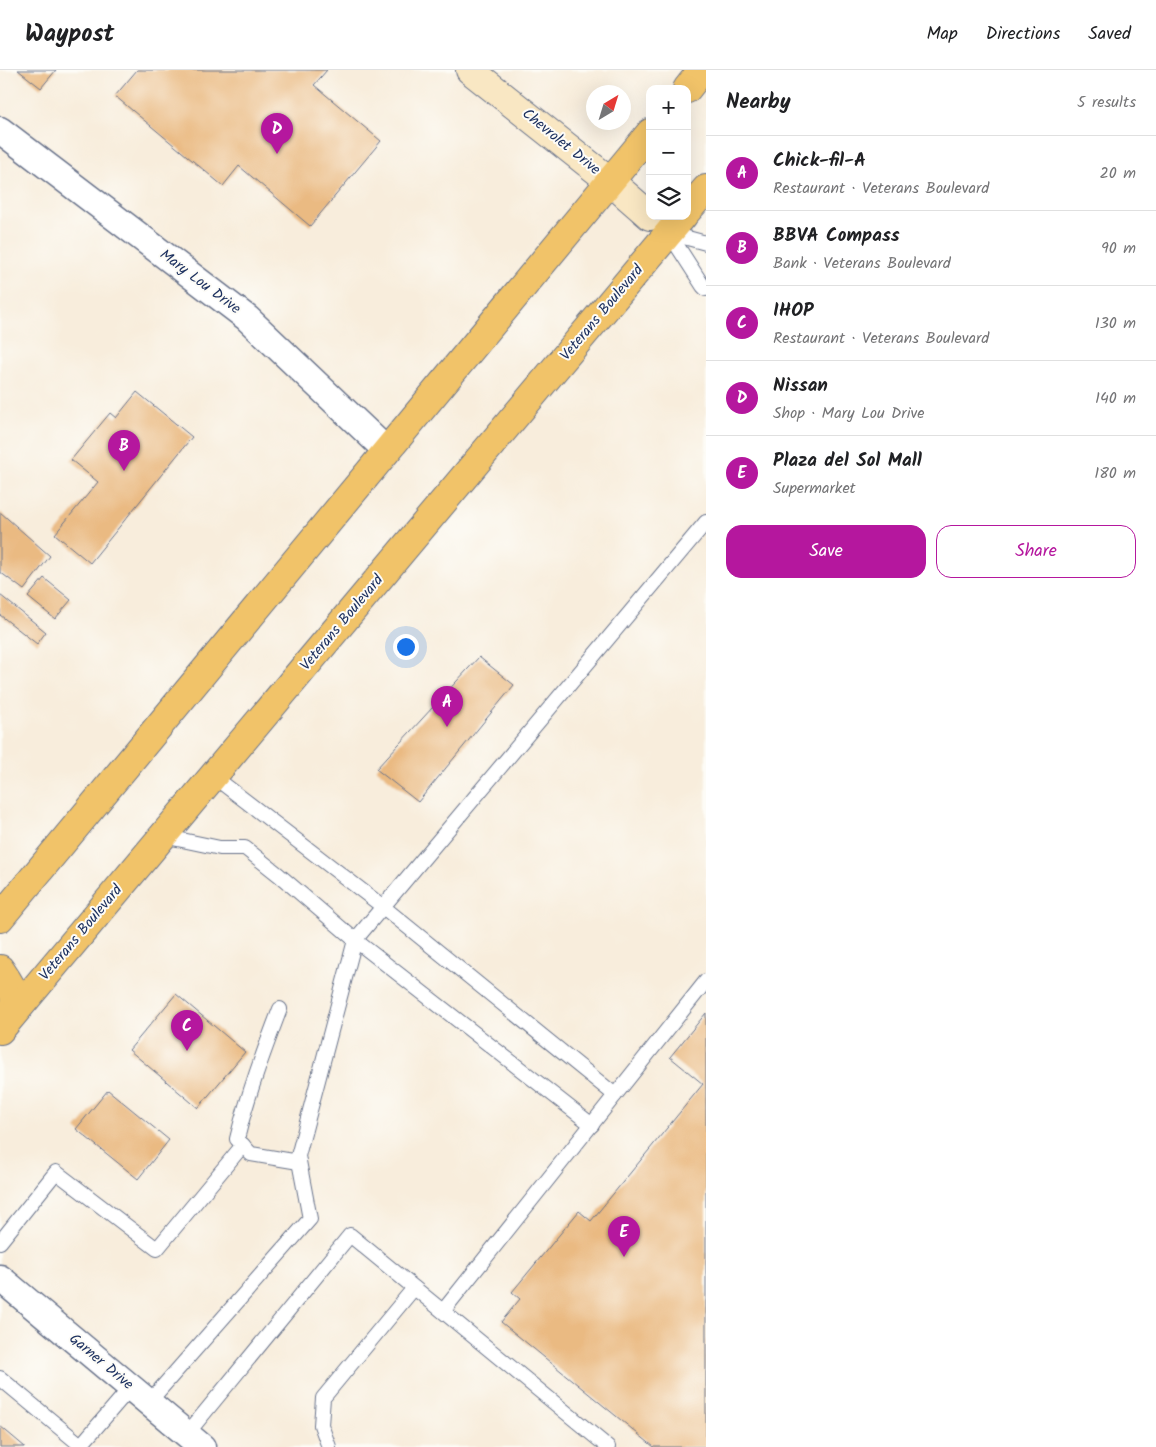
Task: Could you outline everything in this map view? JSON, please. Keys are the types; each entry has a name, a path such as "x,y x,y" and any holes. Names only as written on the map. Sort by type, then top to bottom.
{"main road":[{"name":"Chevrolet Drive","path":"470,70 646,207"},
{"path":"689,85 702,70"},
{"path":"0,918 646,138"},
{"path":"691,206 706,189"},
{"name":"Veterans Boulevard","path":"6,1022 213,776 663,220"},
{"path":"0,969 10,984 16,1000 6,1022"}],"street":[{"name":"Mary Lou Drive","path":"3,138 247,318 387,451"},
{"name":"Garner Drive","path":"0,1278 195,1440"}],"lane":[{"path":"663,220 706,243"},
{"path":"663,220 702,286 706,289"},
{"path":"0,1378 82,1446 140,1395 310,1219 298,1156 355,940 706,522"},
{"path":"213,776 382,906 615,1095"},
{"path":"163,836 220,848 245,848 355,940 592,1125"},
{"path":"443,1311 706,981"},
{"path":"280,1009 262,1057 237,1139 250,1154 299,1162"},
{"path":"0,1242 56,1172 157,1249 243,1145"},
{"path":"195,1440 350,1235 608,1447"},
{"path":"329,1447 321,1425 323,1398 414,1288"}],"building":[{"path":"18,70 56,70 41,88"},
{"path":"137,70 327,70 314,85 381,141 310,226 239,166 223,186 115,96"},
{"path":"137,392 192,437 90,563 55,534 98,482 71,460 110,413 116,418"},
{"path":"0,512 50,556 24,590 0,572"},
{"path":"44,578 71,600 55,619 28,597"},
{"path":"0,595 46,632 37,644 0,615"},
{"path":"479,657 514,685 418,802 376,769"},
{"path":"176,994 245,1052 198,1108 129,1050"},
{"path":"706,1013 706,1447 654,1447 501,1322 520,1299 512,1292 579,1211 591,1221 703,1084 670,1057"},
{"path":"108,1090 169,1140 138,1179 76,1129"},
{"path":"0,1426 25,1447 0,1447"}],"place":[{"name":"Nissan","path":"277,154"},
{"name":"BBVA Compass","path":"124,471"},
{"name":"Chick-fil-A","path":"447,727"},
{"name":"IHOP","path":"187,1051"},
{"name":"Plaza del Sol Mall","path":"624,1257"}]}
